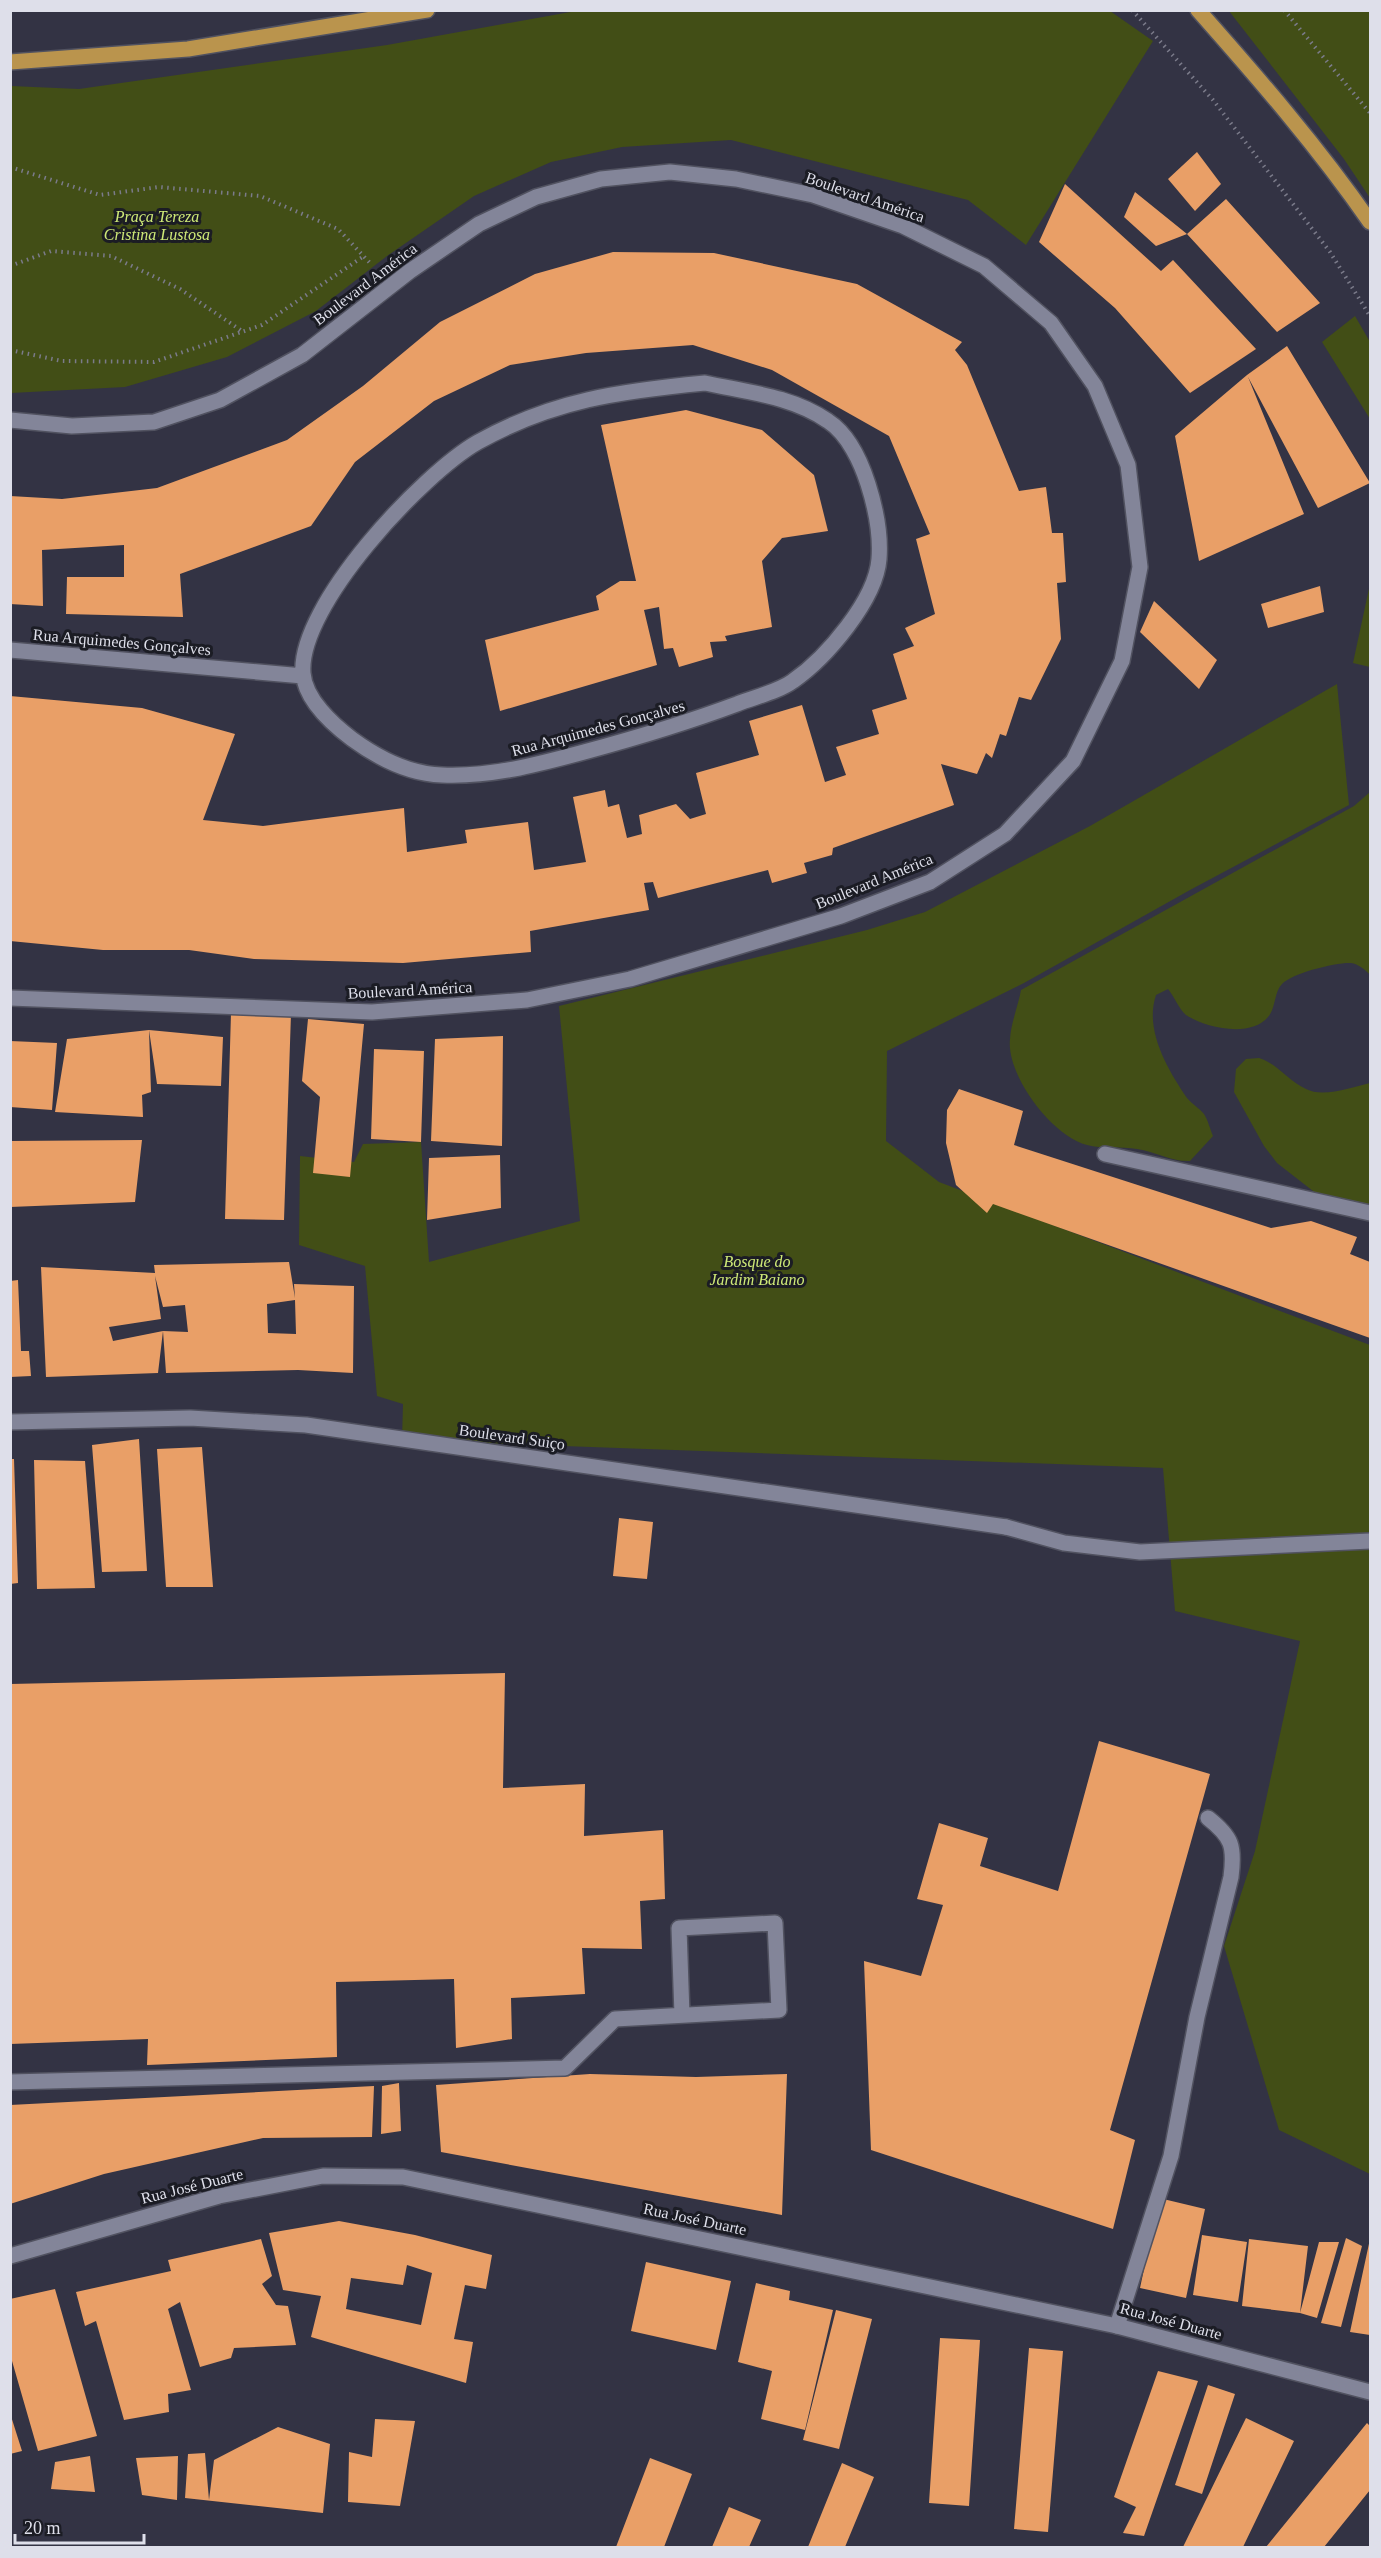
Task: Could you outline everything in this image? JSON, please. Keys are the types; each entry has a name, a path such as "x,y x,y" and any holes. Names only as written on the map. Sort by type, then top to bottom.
{"main road":[{"path":"10,62 188,49 427,10"},
{"path":"1198,10 1269,89 1332,167 1371,222"}],"street":[{"name":"Boulevard América","path":"10,420 72,426 154,422 220,400 302,355 410,271 479,224 536,197 601,179 670,172 736,179 813,195 903,226 984,266 1051,323 1095,386 1128,465 1140,567 1122,661 1073,761 1005,834 930,882 841,916 630,979 527,1000 372,1012 10,998"},
{"name":"Rua Arquimedes Gonçalves","path":"705,383 791,402 831,422 861,461 878,514 879,563 859,611 830,650 790,684 674,728 524,768 476,777 430,775 381,760 322,714 303,676 305,647 321,609 364,549 418,489 476,444 547,410 627,390 705,383"},
{"name":"Rua Arquimedes Gonçalves","path":"10,650 303,676"},
{"path":"1105,1154 1371,1213"},
{"name":"Boulevard Suiço","path":"10,1422 190,1418 306,1425 1006,1527 1064,1543 1140,1552 1371,1541"},
{"path":"1117,2326 1171,2156 1197,2017 1231,1877 1234,1854 1226,1833 1208,1818"},
{"path":"10,2082 565,2068 615,2019 780,2010 776,1923 679,1928 682,2015"},
{"name":"Rua José Duarte","path":"10,2256 219,2196 323,2176 403,2177 1117,2326 1371,2392"}],"path":[{"path":"1132,10 1213,99 1330,252 1371,316"},
{"path":"1284,10 1371,113"},
{"path":"10,167 100,195 159,187 260,196 338,229 364,256 262,325 154,362 62,361 10,350"},
{"path":"10,266 51,251 111,256 180,289 243,332"}],"green space":[{"name":"Praça Tereza Cristina Lustosa","path":"576,11 1110,11 1153,41 1026,245 968,200 731,140 622,147 551,162 474,196 387,256 316,311 227,357 125,387 11,393 11,86 79,89 387,45"},
{"path":"1229,11 1370,11 1370,198 1344,159"},
{"path":"1355,316 1370,342 1370,419 1322,342"},
{"path":"1370,584 1370,667 1353,663"},
{"name":"Bosque do Jardim Baiano","path":"1337,684 1349,805 1190,890 1024,983 887,1051 886,1141 939,1182 1370,1345 1370,2174 1279,2130 1224,1946 1255,1851 1300,1641 1175,1611 1163,1468 402,1440 403,1404 377,1396 365,1266 299,1245 300,1156 354,1162 363,1144 421,1142 429,1262 580,1221 559,1006 867,930 925,912 1090,826"},
{"path":"1370,792 1370,975 1356,965 1344,963 1295,976 1279,987 1268,1017 1251,1027 1240,1029 1216,1027 1194,1020 1183,1012 1168,989 1156,995 1153,1022 1160,1049 1172,1075 1187,1098 1204,1114 1213,1136 1190,1161 1177,1160 1137,1149 1087,1145 1073,1139 1046,1117 1023,1086 1011,1054 1010,1039 1021,990 1354,806"},
{"path":"1259,1058 1272,1064 1300,1086 1313,1091 1338,1091 1370,1083 1370,1206 1322,1198 1277,1163 1264,1146 1234,1092 1236,1069 1246,1059"}],"building":[{"path":"1197,152 1221,184 1195,211 1168,179"},
{"path":"1065,184 1161,271 1173,260 1256,349 1190,393 1115,308 1039,242"},
{"path":"1135,192 1187,234 1156,246 1124,217"},
{"path":"1226,199 1320,303 1277,332 1187,234"},
{"path":"613,252 714,253 857,284 962,342 955,350 967,365 1019,491 1046,487 1052,533 1063,533 1066,582 1057,583 1061,639 1031,700 1019,697 1006,736 1000,734 992,758 986,753 977,774 941,764 954,805 833,848 832,855 804,863 807,873 772,883 768,870 658,898 653,882 644,883 649,910 530,931 531,952 403,963 254,959 189,950 103,950 10,941 10,696 142,708 235,734 203,820 263,826 404,808 407,852 467,843 465,830 528,822 534,870 586,862 573,797 605,790 608,807 619,804 627,838 642,834 639,815 676,804 690,819 706,814 696,773 759,755 749,721 802,705 825,782 846,775 836,747 879,734 872,710 907,699 893,654 914,646 905,628 935,614 916,539 930,534 889,436 772,370 693,345 586,353 510,365 434,401 355,462 311,526 180,574 183,617 66,614 67,577 124,577 124,545 42,550 43,606 10,604 10,496 62,499 157,488 287,440 363,386 440,322 535,274"},
{"path":"1287,346 1370,483 1318,508 1248,377 1304,514 1199,561 1175,436 1247,375"},
{"path":"686,410 762,430 814,475 828,531 782,538 762,561 772,627 725,636 727,641 710,642 713,657 679,667 673,648 664,649 659,607 644,610 657,665 500,711 485,640 599,610 596,596 620,581 636,581 601,425"},
{"path":"1320,586 1324,612 1268,628 1261,604"},
{"path":"1154,601 1217,660 1199,689 1140,632"},
{"path":"231,1013 291,1014 284,1220 225,1219"},
{"path":"308,1019 364,1024 350,1177 313,1173 320,1097 302,1081"},
{"path":"149,1030 223,1037 221,1086 157,1084"},
{"path":"149,1030 151,1092 142,1095 143,1117 55,1112 67,1039"},
{"path":"503,1036 502,1146 431,1141 435,1039"},
{"path":"10,1041 57,1043 52,1110 10,1107"},
{"path":"374,1049 424,1051 421,1142 371,1139"},
{"path":"959,1089 1023,1111 1014,1145 1271,1228 1311,1221 1357,1237 1350,1254 1370,1262 1370,1338 993,1204 987,1213 956,1185 946,1143 947,1110"},
{"path":"142,1140 135,1202 10,1207 10,1141"},
{"path":"500,1155 501,1208 427,1220 429,1158"},
{"path":"289,1262 295,1298 294,1284 354,1286 353,1373 298,1370 166,1373 163,1331 158,1373 46,1377 41,1267 155,1273 154,1265","holes":["155,1276 163,1307 185,1305 188,1332 163,1331 113,1341 109,1327 161,1319","295,1300 296,1334 268,1333 267,1304"]},
{"path":"18,1280 21,1351 29,1351 31,1376 10,1377 10,1281"},
{"path":"139,1439 147,1571 102,1572 92,1445"},
{"path":"202,1447 213,1587 166,1587 157,1449"},
{"path":"10,1459 14,1459 18,1583 10,1584"},
{"path":"34,1460 85,1461 95,1588 37,1589"},
{"path":"619,1518 653,1522 647,1579 613,1576"},
{"path":"505,1673 503,1788 585,1784 584,1836 663,1830 665,1899 640,1901 642,1949 582,1948 585,1994 511,1998 512,2039 456,2048 454,1979 336,1982 337,2057 147,2065 148,2039 10,2044 10,1684"},
{"path":"1099,1741 1210,1774 1110,2130 1135,2140 1113,2229 871,2150 864,1961 921,1976 943,1905 917,1899 939,1823 988,1838 980,1866 1058,1891"},
{"path":"590,2074 696,2077 787,2074 782,2215 441,2152 436,2085"},
{"path":"399,2083 401,2131 381,2134 382,2086"},
{"path":"374,2086 372,2137 263,2138 104,2174 10,2204 10,2105"},
{"path":"1159,2198 1205,2209 1186,2298 1140,2288"},
{"path":"339,2221 415,2235 492,2255 486,2289 465,2285 454,2339 473,2342 466,2383 311,2337 321,2296 283,2290 269,2233","holes":["407,2265 432,2273 421,2325 346,2309 351,2278 403,2285"]},
{"path":"1202,2235 1247,2242 1238,2302 1193,2295"},
{"path":"1346,2238 1362,2246 1341,2327 1321,2323"},
{"path":"261,2239 272,2276 262,2284 276,2305 288,2306 296,2345 234,2348 231,2358 200,2367 180,2302 168,2309 191,2390 168,2394 169,2412 124,2420 96,2321 85,2326 76,2292 171,2271 168,2260"},
{"path":"1249,2239 1308,2246 1300,2313 1242,2306"},
{"path":"1370,2239 1370,2335 1350,2332"},
{"path":"1319,2242 1339,2242 1317,2318 1300,2313"},
{"path":"646,2262 731,2281 716,2350 631,2331"},
{"path":"756,2283 790,2291 789,2300 833,2310 805,2430 761,2419 772,2371 738,2362"},
{"path":"55,2289 97,2436 38,2451 10,2354 10,2299"},
{"path":"836,2310 872,2319 839,2449 803,2440"},
{"path":"940,2338 980,2340 969,2506 929,2503"},
{"path":"1029,2348 1063,2351 1048,2532 1014,2529"},
{"path":"1158,2371 1198,2381 1144,2536 1123,2533 1136,2507 1114,2497"},
{"path":"1208,2385 1235,2394 1202,2494 1175,2485"},
{"path":"10,2413 22,2451 10,2454"},
{"path":"1246,2418 1294,2441 1243,2547 1183,2547"},
{"path":"375,2419 415,2421 400,2506 348,2502 349,2452 372,2457"},
{"path":"1367,2423 1370,2426 1370,2490 1324,2547 1266,2547"},
{"path":"278,2427 330,2444 323,2513 185,2498 188,2454 205,2453 209,2500 214,2460"},
{"path":"90,2456 95,2492 51,2489 55,2462"},
{"path":"178,2456 177,2500 142,2495 136,2458"},
{"path":"650,2458 692,2474 664,2547 616,2547"},
{"path":"842,2463 874,2477 845,2547 808,2547"},
{"path":"729,2507 761,2520 749,2547 712,2547"}]}
